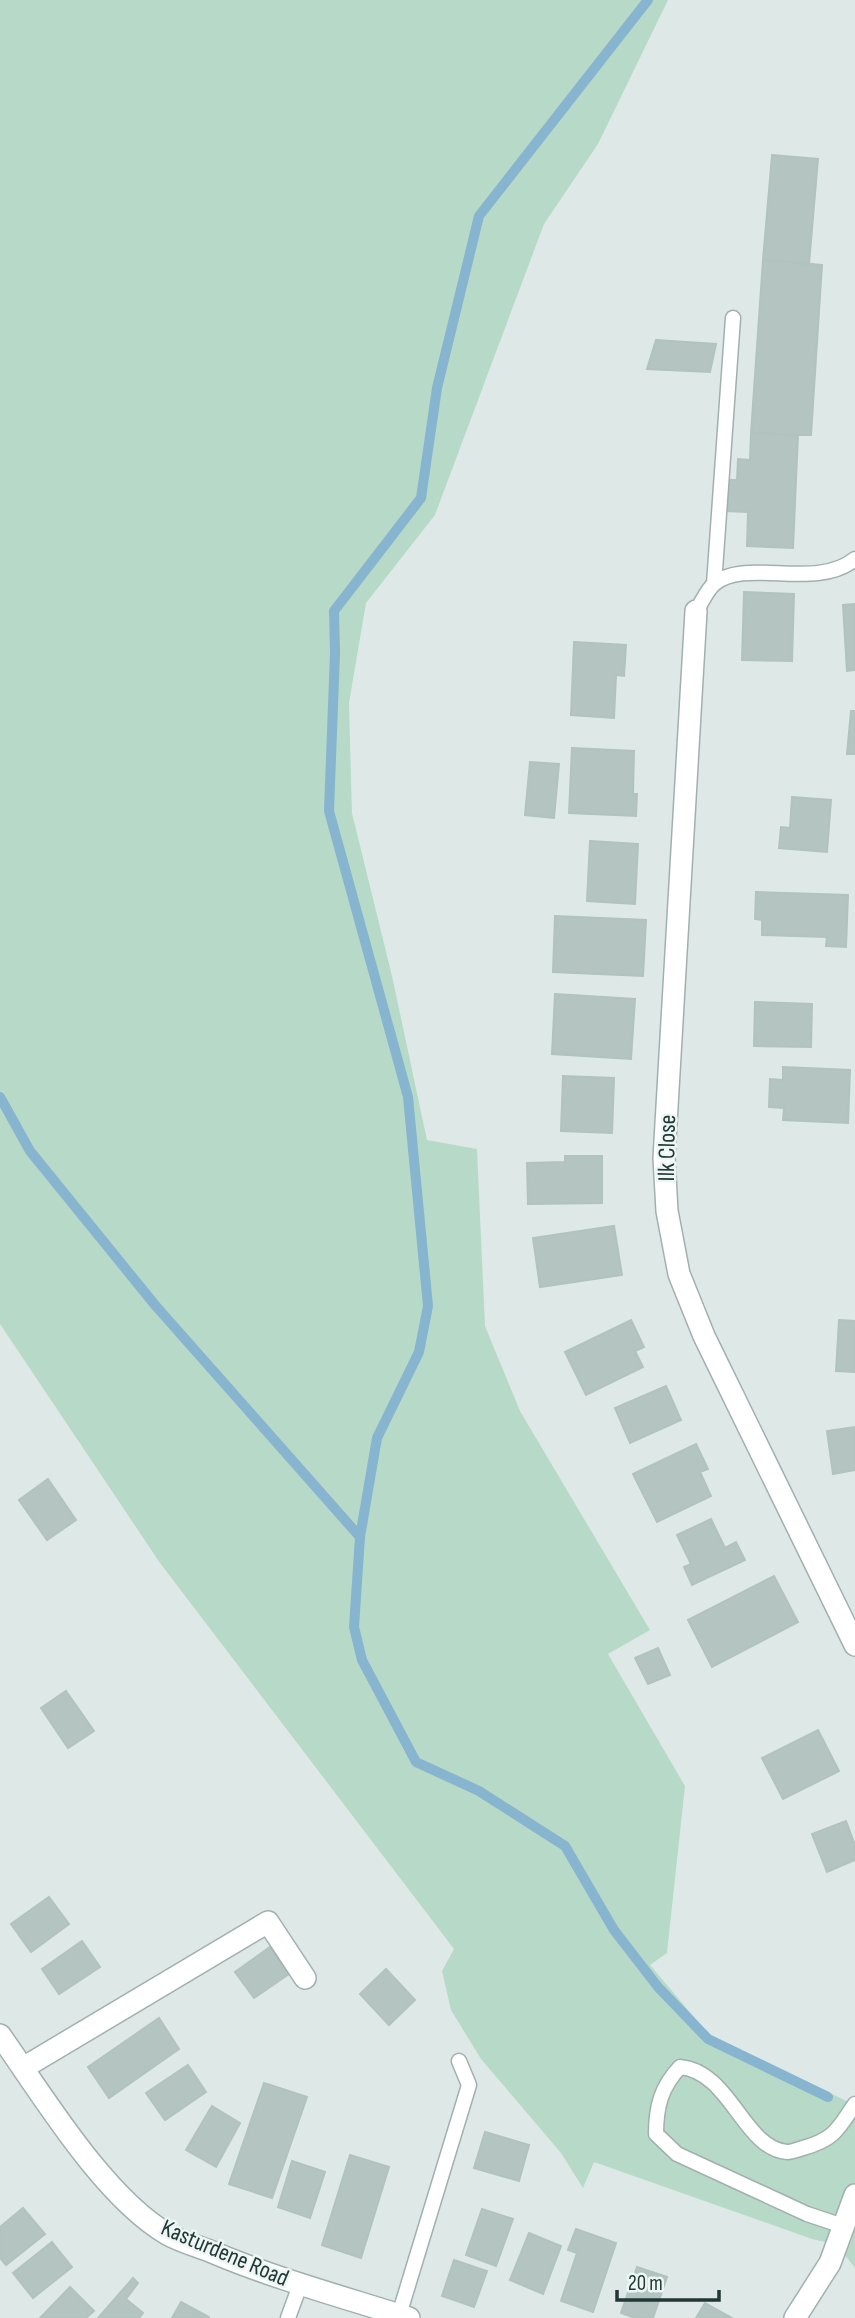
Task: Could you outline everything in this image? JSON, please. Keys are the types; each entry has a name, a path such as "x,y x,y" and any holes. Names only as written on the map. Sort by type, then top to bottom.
{"street":[{"name":"Ilk Close","path":"696,611 664,1158 667,1211 679,1274 704,1336 855,1645"},
{"path":"23,2068 268,1922 305,1978"},
{"name":"Kasturdene Road","path":"0,2035 67,2131 122,2198 167,2234 300,2285 404,2316"},
{"path":"795,2318 830,2263 855,2195"}],"lane":[{"path":"714,584 733,318"},
{"path":"696,611 714,584 732,574 836,571 855,559"},
{"path":"404,2316 469,2085 459,2061"},
{"path":"843,2226 807,2214 677,2154 656,2134 656,2110 668,2079 680,2067 691,2067 732,2101 755,2135 769,2146 788,2152 833,2136 855,2104"},
{"path":"288,2318 300,2285"}],"green space":[{"path":"0,0 668,0 598,144 544,224 435,515 366,603 349,703 352,813 392,976 427,1140 477,1149 485,1326 520,1411 650,1630 608,1654 685,1786 667,1953 650,1965 711,2037 855,2105 855,2268 837,2245 812,2239 594,2162 583,2188 561,2153 481,2059 451,2010 442,1971 454,1949 160,1563 0,1324"}],"building":[{"path":"772,155 818,159 809,264 763,260"},
{"path":"763,260 822,265 811,435 751,433"},
{"path":"656,340 716,344 710,372 647,369"},
{"path":"751,433 798,435 793,548 747,546 748,512 725,511 727,480 737,480 738,459 750,460"},
{"path":"744,592 794,594 792,661 742,660"},
{"path":"855,604 855,670 847,671 843,605"},
{"path":"574,642 626,645 624,676 616,675 614,718 571,715"},
{"path":"851,711 855,711 855,754 847,754"},
{"path":"572,748 634,751 633,794 637,794 636,816 569,813"},
{"path":"530,762 559,764 554,818 525,815"},
{"path":"792,797 831,800 827,852 779,848 781,827 790,828"},
{"path":"590,841 638,844 635,904 587,901"},
{"path":"756,892 848,895 846,947 826,946 827,937 762,935 762,920 755,919"},
{"path":"555,916 646,920 643,976 553,972"},
{"path":"555,994 635,999 631,1059 552,1054"},
{"path":"755,1002 812,1004 811,1047 754,1046"},
{"path":"783,1067 850,1070 848,1123 783,1120 784,1108 769,1107 770,1079 783,1080"},
{"path":"563,1076 614,1078 612,1133 561,1131"},
{"path":"565,1156 602,1156 602,1203 528,1204 527,1163 565,1162"},
{"path":"614,1226 622,1275 540,1287 533,1238"},
{"path":"631,1320 644,1347 635,1351 643,1367 586,1395 565,1352"},
{"path":"839,1320 855,1321 855,1372 836,1371"},
{"path":"666,1386 681,1420 630,1443 615,1408"},
{"path":"855,1427 855,1470 833,1474 827,1431"},
{"path":"696,1444 708,1469 700,1472 711,1496 657,1522 633,1474"},
{"path":"48,1479 76,1520 47,1540 19,1500"},
{"path":"711,1519 725,1548 736,1542 745,1560 692,1585 684,1567 691,1564 677,1535"},
{"path":"774,1576 798,1622 712,1667 688,1620"},
{"path":"658,1648 670,1675 648,1684 635,1658"},
{"path":"66,1691 94,1731 68,1748 41,1708"},
{"path":"818,1730 839,1771 783,1799 762,1758"},
{"path":"846,1821 855,1845 855,1860 827,1872 812,1834"},
{"path":"49,1897 69,1924 31,1952 11,1924"},
{"path":"82,1941 100,1967 59,1994 42,1969"},
{"path":"270,1947 289,1974 254,1998 235,1972"},
{"path":"386,1969 415,2000 389,2025 360,1994"},
{"path":"159,2018 179,2049 109,2098 88,2067"},
{"path":"188,2065 206,2092 165,2120 146,2093"},
{"path":"264,2083 307,2097 272,2198 229,2184"},
{"path":"212,2106 240,2123 216,2167 186,2150"},
{"path":"485,2132 529,2145 519,2181 474,2168"},
{"path":"350,2155 389,2167 361,2258 322,2245"},
{"path":"292,2161 325,2172 310,2218 278,2207"},
{"path":"23,2208 45,2234 6,2265 0,2258 0,2227"},
{"path":"482,2209 513,2219 496,2266 466,2255"},
{"path":"576,2229 616,2243 593,2312 561,2301 577,2253 568,2250"},
{"path":"529,2233 561,2246 543,2294 510,2280"},
{"path":"52,2242 72,2267 33,2298 13,2273"},
{"path":"454,2260 487,2271 474,2307 442,2296"},
{"path":"637,2267 667,2277 653,2318 635,2318 621,2313"},
{"path":"133,2278 138,2283 126,2299 143,2313 139,2318 98,2318"},
{"path":"70,2287 94,2311 86,2318 40,2318"},
{"path":"181,2302 209,2317 209,2318 172,2318"},
{"path":"705,2303 732,2318 696,2318"}],"waterway":[{"path":"648,0 479,216 437,388 421,498 334,611 329,811 408,1097 428,1306 419,1352 377,1438 360,1537 354,1627 362,1660 416,1762 479,1791 565,1846 614,1930 658,1987 708,2039 828,2097"},
{"path":"0,1097 30,1151 155,1305 360,1537"}]}
